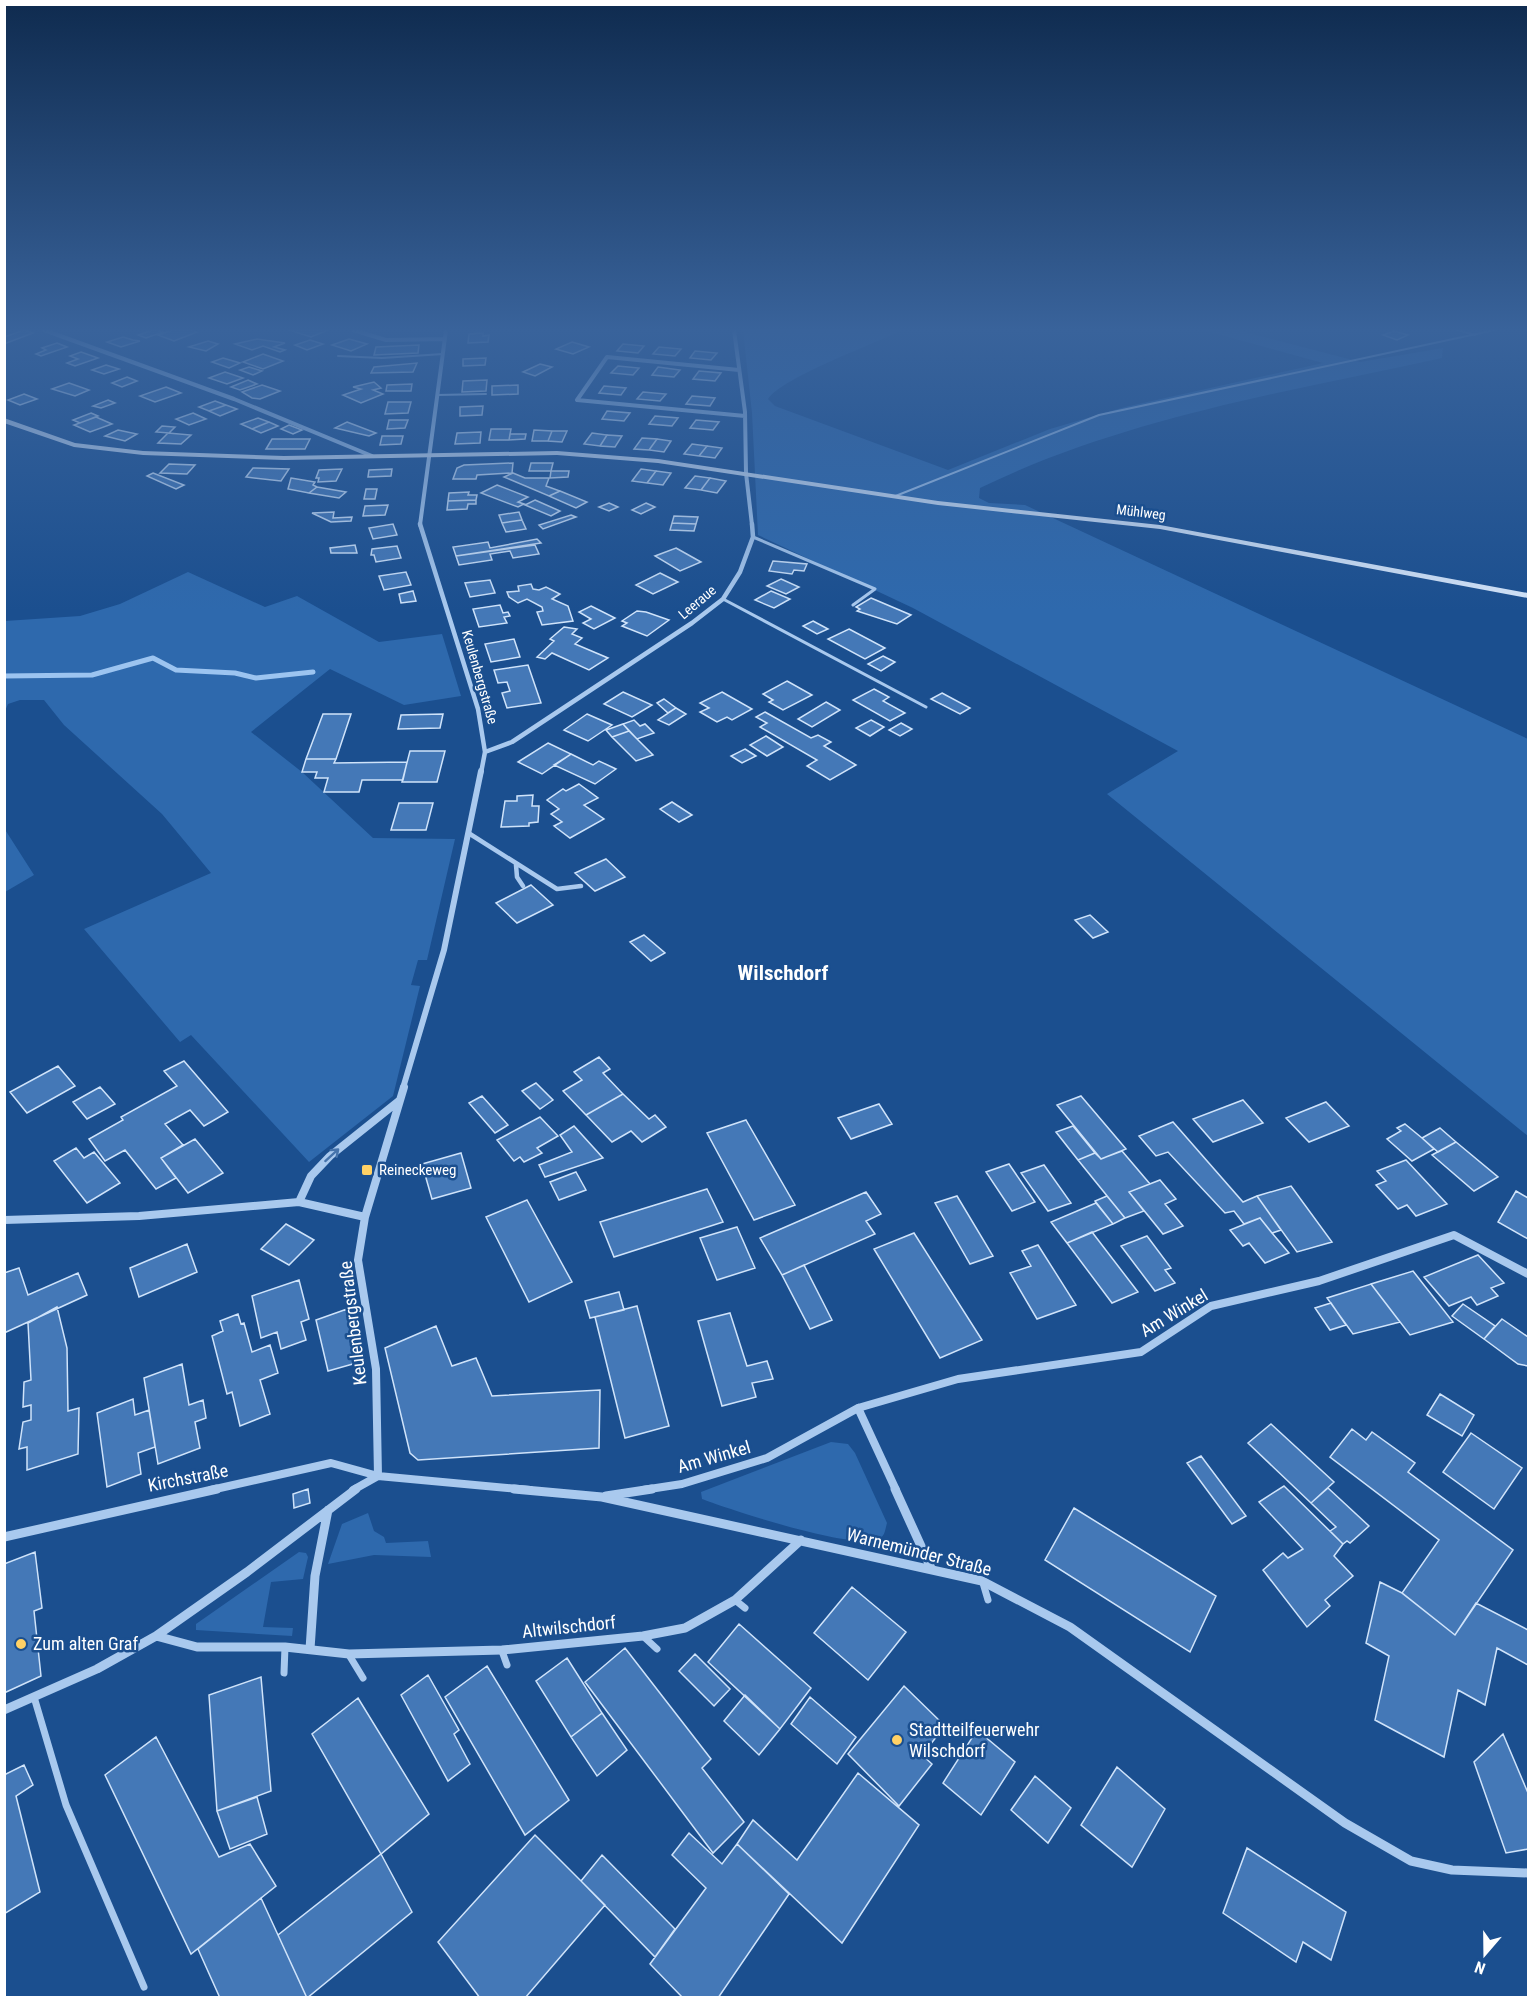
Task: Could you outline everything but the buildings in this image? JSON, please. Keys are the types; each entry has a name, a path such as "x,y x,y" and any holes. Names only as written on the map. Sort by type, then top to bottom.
{"street":[{"name":"Mühlweg","path":"13,423 61,442 114,452 284,458 568,453 658,461 893,497 1160,527 1528,596"},
{"path":"293,423 372,456"},
{"name":"Keulenbergstraße","path":"378,1476 376,1369 358,1260 365,1217 444,950 470,834 485,752 478,709 419,522 432,423"},
{"name":"Leeraue","path":"485,752 512,742 692,623 723,599 740,572 753,537 746,473 745,423"},
{"path":"299,1202 311,1176 330,1156 400,1100"},
{"path":"4,1220 139,1216 299,1202 365,1217"},
{"name":"Am Winkel","path":"602,1497 682,1484 767,1458 858,1408 958,1379 1141,1352 1211,1306 1319,1281 1454,1235 1528,1274"},
{"path":"858,1408 931,1568"},
{"name":"Kirchstraße","path":"4,1537 331,1463 378,1476"},
{"path":"4,1710 98,1669 156,1636 247,1572 350,1492 378,1476"},
{"name":"Warnemünder Straße","path":"378,1476 602,1497 982,1581 1070,1627 1345,1823 1411,1861 1452,1870 1528,1873"},
{"path":"310,1649 315,1576 328,1509"},
{"name":"Altwilschdorf","path":"156,1636 197,1647 285,1647 349,1654 502,1650 643,1636 686,1628 735,1600 760,1580 801,1540"}],"lane":[{"path":"893,497 1078,423"},
{"path":"753,537 875,588 853,605"},
{"path":"723,599 926,706"},
{"path":"470,834 557,889 581,885"},
{"path":"516,865 517,877 523,886"},
{"path":"982,1581 988,1600"},
{"path":"735,1600 745,1608"},
{"path":"643,1636 657,1649"},
{"path":"284,1673 285,1647"},
{"path":"502,1650 507,1665"},
{"path":"349,1654 363,1678"},
{"path":"34,1696 66,1805 144,1987"}],"shaded area":[{"path":"753,423 822,423 948,470 1069,423 1154,423 1091,443 1035,464 980,488 979,498 989,503 1025,505 1528,739 1528,1136 1107,794 1178,751 913,608 758,535"},
{"path":"188,572 265,607 297,596 379,642 442,634 461,696 404,705 330,669 251,732 302,772 373,838 455,839 427,960 418,960 411,985 420,986 393,1096 309,1162 191,1035 180,1042 84,929 211,873 162,814 64,725 44,700 20,700 8,704 5,711 5,621 80,616 120,604"},
{"path":"4,828 34,875 5,892 4,892"},
{"path":"831,1442 848,1444 855,1453 887,1523 881,1538 866,1541 820,1535 764,1520 702,1499 701,1492"},
{"path":"368,1513 374,1531 384,1537 386,1543 428,1541 431,1557 374,1555 328,1564 342,1524"},
{"path":"299,1552 306,1553 308,1557 303,1579 271,1582 263,1627 293,1628 292,1636 196,1630 196,1624"}],"waterway":[{"path":"4,676 92,675 153,658 176,670 235,673 256,678 313,672"}],"place":[{"name":"Reineckeweg","path":"367,1170"},
{"name":"Zum alten Graf","path":"21,1644"},
{"name":"Stadtteilfeuerwehr Wilschdorf","path":"897,1740"}],"district":[{"name":"Wilschdorf","path":"783,973"}]}
